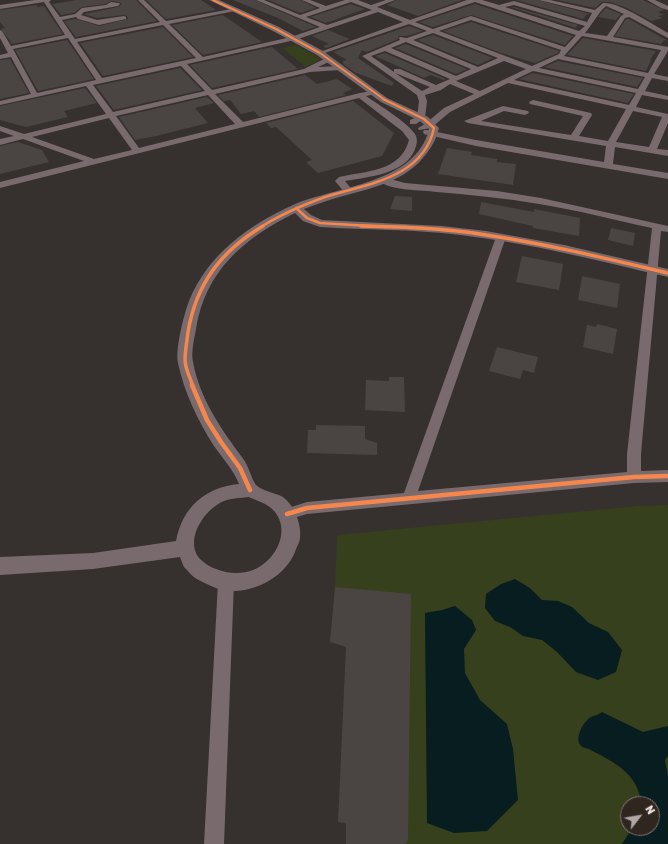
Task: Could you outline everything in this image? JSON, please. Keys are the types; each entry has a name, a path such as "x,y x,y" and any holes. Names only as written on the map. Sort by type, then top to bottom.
{"street":[{"path":"45,0 100,81"},
{"path":"0,7 48,0"},
{"path":"141,0 201,59"},
{"path":"213,0 235,9 320,53 373,92 417,120 429,131 469,142 668,176"},
{"path":"259,0 325,28"},
{"path":"305,0 326,8"},
{"path":"299,17 351,0 372,10 411,22 532,68 668,98"},
{"path":"0,103 293,38 325,28 372,10 392,0"},
{"path":"320,53 473,0"},
{"path":"476,0 515,13 558,32 609,38 666,49 649,75 611,143 608,166"},
{"path":"542,0 596,12"},
{"path":"650,0 666,8"},
{"path":"250,490 241,469 215,433 195,395 186,361 188,323 196,297 210,272 225,254 247,235 277,216 296,208 383,180 407,169 418,159 429,131 447,110 532,68 558,57 567,50 581,34 603,2 629,14 668,36"},
{"path":"499,8 512,3 588,25"},
{"path":"58,19 77,15 82,10 108,6"},
{"path":"0,57 11,51 71,38 163,23 235,9"},
{"path":"372,10 383,20 399,26"},
{"path":"493,25 515,13"},
{"path":"609,38 623,17 629,14"},
{"path":"77,15 80,18 97,22"},
{"path":"348,44 370,54 432,30 471,18 567,50"},
{"path":"386,31 479,70"},
{"path":"0,32 35,95"},
{"path":"540,41 558,32"},
{"path":"385,48 454,80 480,94"},
{"path":"370,54 367,57 386,68 421,94 423,101 417,120"},
{"path":"558,57 668,79"},
{"path":"421,94 438,88 504,58"},
{"path":"306,71 328,59"},
{"path":"182,63 241,125"},
{"path":"0,142 110,115 306,71 340,68"},
{"path":"386,68 438,88"},
{"path":"507,81 667,116 652,150"},
{"path":"88,84 137,151"},
{"path":"515,128 541,89"},
{"path":"0,185 373,92"},
{"path":"348,191 341,184 340,181 342,179 378,171 397,164 407,157 413,140 411,134 360,95"},
{"path":"574,137 596,101"},
{"path":"533,102 588,115"},
{"path":"525,113 503,108 482,118 468,121 652,150 667,151"},
{"path":"0,128 94,162"},
{"path":"383,180 389,183 405,186 496,194 541,201 662,228 653,270 634,454 634,477"},
{"path":"296,208 307,218 320,223 409,226 501,237 542,244 668,273"},
{"path":"409,498 501,237"},
{"path":"287,514 307,508 634,477 668,476"},
{"path":"250,490 265,494 278,502 287,514 291,527 291,542 285,556 274,568 260,577 243,582 226,582 211,578 199,571 191,560 186,548 186,532 192,518 202,505 222,494 233,491 250,490"},
{"path":"0,566 93,562 186,548"},
{"path":"214,844 226,582"}],"green space":[{"path":"296,45 321,59 306,67 282,48"},
{"path":"668,505 668,844 406,844 335,587 337,535 638,506"}],"water":[{"path":"515,579 530,588 542,600 558,601 572,607 589,623 608,632 622,650 616,672 598,680 576,672 557,652 542,640 523,636 510,627 495,621 485,608 486,594 501,584"},
{"path":"455,606 472,620 476,630 464,649 465,673 480,700 507,724 513,749 518,800 487,831 454,833 427,823 425,613"},
{"path":"602,712 643,732 668,726 668,756 665,760 668,776 668,844 622,844 627,836 660,836 660,796 640,796 630,776 615,764 583,747 579,743 578,739 580,731 584,723"}],"building":[{"path":"77,0 136,0 157,21 76,37 64,21 76,19 99,26 128,19 127,16 124,15 97,18 84,14 118,7 122,4 119,2 111,1 106,4 82,7 74,13 61,15 52,4"},
{"path":"146,0 201,0 216,10 166,19"},
{"path":"233,0 255,0 316,27 303,31 278,18"},
{"path":"268,0 301,0 316,8 300,13"},
{"path":"396,0 462,0 418,16 387,5"},
{"path":"516,0 538,0 590,14 586,15 583,19"},
{"path":"557,0 643,0 664,10 658,12 664,15 658,16 663,18 651,21 627,8 610,2 602,2 595,8"},
{"path":"351,4 365,9 326,23 310,17"},
{"path":"475,4 573,36 565,45 471,15 433,27 419,22"},
{"path":"37,5 38,7 44,6 63,34 12,44 1,29 5,28 0,22 0,10"},
{"path":"511,7 514,7 578,25 576,28"},
{"path":"606,8 621,14 616,20 598,17"},
{"path":"223,15 262,42 203,55 172,25"},
{"path":"626,19 629,19 668,41 664,40 661,44 615,36"},
{"path":"471,22 559,51 558,53 535,63 501,53 443,31"},
{"path":"409,26 423,31 407,36 399,36 398,39 367,52 362,50 358,58 394,83 392,86 356,73 343,64 343,61 347,60 333,52"},
{"path":"163,27 193,57 103,76 80,43"},
{"path":"328,30 350,39 326,48 323,46 329,44 312,36"},
{"path":"433,35 493,58 478,65 417,40"},
{"path":"583,38 656,51 650,60 646,71 567,55"},
{"path":"67,40 94,79 38,91 15,50"},
{"path":"406,44 467,69 456,74 395,48"},
{"path":"272,47 298,69 212,88 190,65"},
{"path":"385,53 446,79 443,80 431,75 424,78 375,56"},
{"path":"10,59 29,93 0,99 0,60"},
{"path":"558,61 643,78 637,87 544,67"},
{"path":"180,68 202,90 114,110 96,86"},
{"path":"533,73 634,94 628,103 519,79"},
{"path":"305,75 317,84 337,79 352,89 343,93 346,95 259,117 254,111 241,114 230,100 224,101 218,95"},
{"path":"85,88 97,103 64,111 68,117 26,127 0,120 0,106"},
{"path":"207,97 214,103 195,108 208,123 156,136 135,140 119,117"},
{"path":"353,101 394,133 382,156 318,173 306,162 312,160 276,127 271,128 266,123"},
{"path":"18,142 42,150 49,162 0,174 0,146"},
{"path":"447,148 472,152 471,155 497,159 497,162 516,164 513,185 438,174"},
{"path":"395,196 412,197 412,211 390,209"},
{"path":"481,202 534,212 534,209 580,218 579,236 533,228 533,226 479,214"},
{"path":"611,228 635,233 633,246 608,240"},
{"path":"522,256 563,264 559,290 516,282"},
{"path":"582,276 620,284 617,308 578,300"},
{"path":"597,324 617,329 613,354 583,347 587,325 596,327"},
{"path":"497,347 538,357 534,373 523,370 520,379 489,371"},
{"path":"389,377 404,377 405,412 365,410 366,380 389,381"},
{"path":"316,425 365,426 365,439 377,443 377,455 307,453 308,430 316,430"},
{"path":"335,587 411,594 408,839 406,844 346,844 346,823 338,822 346,647 330,642"}],"cycle path":[{"path":"213,0 276,29 320,53 384,100 424,119 434,128 433,134 426,148 415,161 403,171 380,182 323,198 298,207 274,219 252,232 232,248 215,267 201,288 192,313 186,347 185,363 195,392 211,427 240,468 250,490"},
{"path":"296,208 307,218 320,223 442,229 486,234 564,249 668,273"},
{"path":"287,514 307,508 634,477 668,476"}]}
